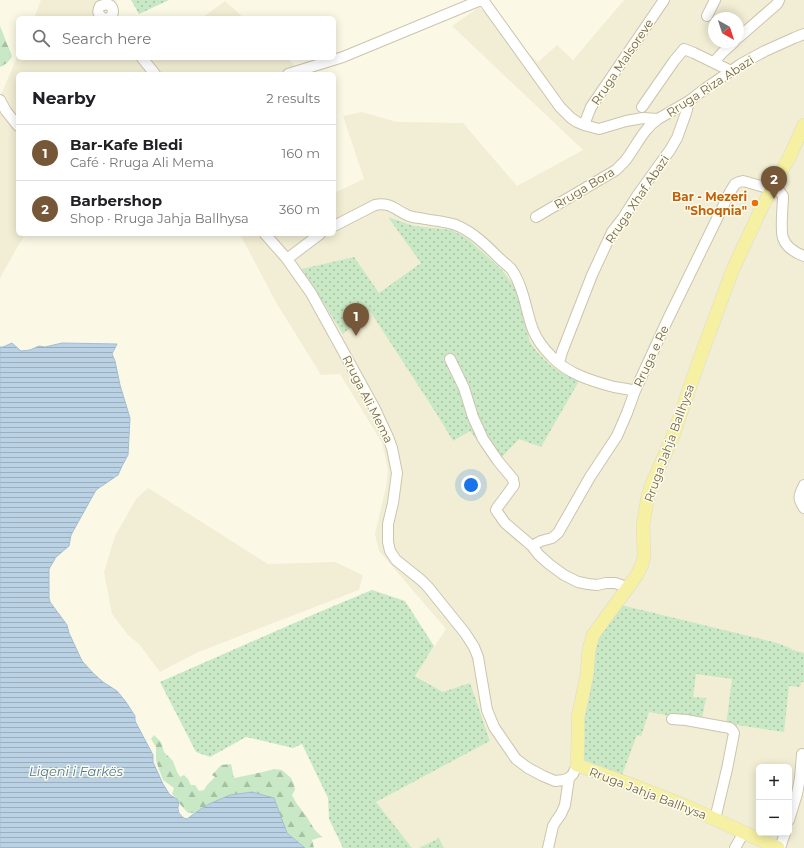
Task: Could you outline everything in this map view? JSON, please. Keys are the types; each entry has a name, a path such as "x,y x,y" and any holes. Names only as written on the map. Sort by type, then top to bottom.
{"main road":[{"name":"Rruga Jahja Ballhysa","path":"779,848 715,819 635,786 577,765 578,717 587,674 589,649 592,638 599,625 637,575 644,556 643,525 651,486 673,436 733,269 804,125"}],"street":[{"name":"Rruga Riza Abazi","path":"336,59 482,0 560,107 577,122 600,129 626,121 643,118 658,118 689,101 731,71 765,51 804,34"},
{"name":"Rruga Malsoreve","path":"584,125 591,107 664,0"},
{"path":"707,16 715,0"},
{"path":"744,33 780,0"},
{"path":"100,16 99,15 100,6 107,2 113,10 111,16"},
{"path":"714,62 727,48"},
{"path":"642,107 684,49 731,71"},
{"path":"144,60 153,72"},
{"name":"Rruga Riza Abazi","path":"294,72 333,60"},
{"path":"0,100 6,111 16,124"},
{"name":"Rruga Xhaf Abazi","path":"559,363 592,276 612,232 670,150 686,114 689,101"},
{"name":"Rruga Bora","path":"536,217 616,170 625,161 644,133 658,118"},
{"name":"Rruga e Re","path":"532,546 541,541 552,538 558,533 590,477 617,436 635,391 667,321 735,184 743,181 772,188"},
{"path":"772,188 780,192 783,196 783,237 786,244 798,254 804,256"},
{"path":"336,225 375,204 382,203 394,207 409,216 440,221 469,231 483,242 511,269 517,278 537,338 544,348 559,363 573,373 586,378 614,387 635,391"},
{"name":"Rruga Ali Mema","path":"267,236 287,259 311,293 375,409 392,448 397,473 393,503 388,524 388,542 390,551 396,560 428,587 465,633 474,647 478,657 487,710 494,727 516,759 528,768 555,781 569,778"},
{"path":"287,259 317,236"},
{"path":"450,359 464,388 473,417 483,439 513,479 514,485 496,510 505,523 532,546 554,568 578,582 597,585 615,583 627,587"},
{"path":"804,485 799,496 799,501 804,508"},
{"name":"Rruga Jahja Ballhysa","path":"672,719 730,728 734,733 715,819"},
{"path":"792,810 800,778 802,754"},
{"path":"548,848 553,826 565,805 569,778 573,774 577,765"},
{"path":"735,848 744,832"},
{"path":"779,848 784,836"}],"shaded area":[{"path":"41,0 116,0 119,16 35,16"},
{"path":"624,0 804,0 804,848 444,848 439,838 419,848 412,848 376,802 490,741 483,721 443,692 415,675 446,629 379,551 375,534 386,487 388,469 382,443 340,374 321,375 277,304 241,236 336,236 336,192 364,179 343,116 362,112 397,122 463,123 517,186 583,150 452,26 479,7 538,62 557,45 573,60"},
{"path":"225,1 242,16 205,16"},
{"path":"16,60 289,60 302,72 16,72 16,236 24,236 0,278 0,97"},
{"path":"148,488 268,564 335,562 363,575 359,590 196,653 160,672 139,644 128,635 112,614 104,572 115,536 136,499"}],"green space":[{"path":"131,0 169,0 139,14"},
{"path":"0,26 12,56 7,63 0,67"},
{"path":"388,217 414,226 452,230 468,239 501,269 515,287 530,342 538,353 550,365 560,372 579,381 541,447 519,439 495,464 470,431 453,441 370,311 343,334 302,269 354,257 379,293 421,263"},
{"path":"372,590 405,601 434,646 415,676 443,692 470,683 490,741 376,802 412,848 343,848 329,819 328,798 302,744 293,748 246,737 210,757 196,752 160,682"},
{"path":"621,605 777,643 792,650 804,653 804,682 801,682 800,687 789,686 784,732 737,725 737,728 726,725 732,679 696,674 693,697 706,698 702,719 700,721 649,712 641,736 637,735 622,775 585,762 583,759 583,722 597,640"},
{"path":"154,735 161,742 164,752 173,761 180,777 184,775 191,785 195,785 199,791 204,790 215,777 212,775 221,765 231,764 234,778 274,769 282,770 291,778 294,784 295,790 292,795 297,804 314,829 322,837 312,840 314,848 305,848 287,833 209,804 195,813 188,813 172,794 174,788 163,780 156,761 156,747 151,739"},
{"path":"439,838 444,848 419,848"}],"water":[{"name":"Liqeni i Farkës","path":"12,343 21,351 30,350 39,346 45,347 62,343 117,344 112,354 130,418 128,455 118,475 96,490 71,535 69,546 56,557 49,569 50,602 67,625 69,633 82,661 103,682 117,691 135,716 135,721 153,755 153,762 163,784 170,795 177,799 179,803 178,811 182,817 187,819 209,804 230,795 252,792 274,798 287,833 305,848 0,848 0,347"}],"place":[{"name":"Barbershop","path":"774,199"},
{"name":"Bar - Mezeri \"Shoqnia\"","path":"755,203"},
{"name":"Bar-Kafe Bledi","path":"356,336"}]}
